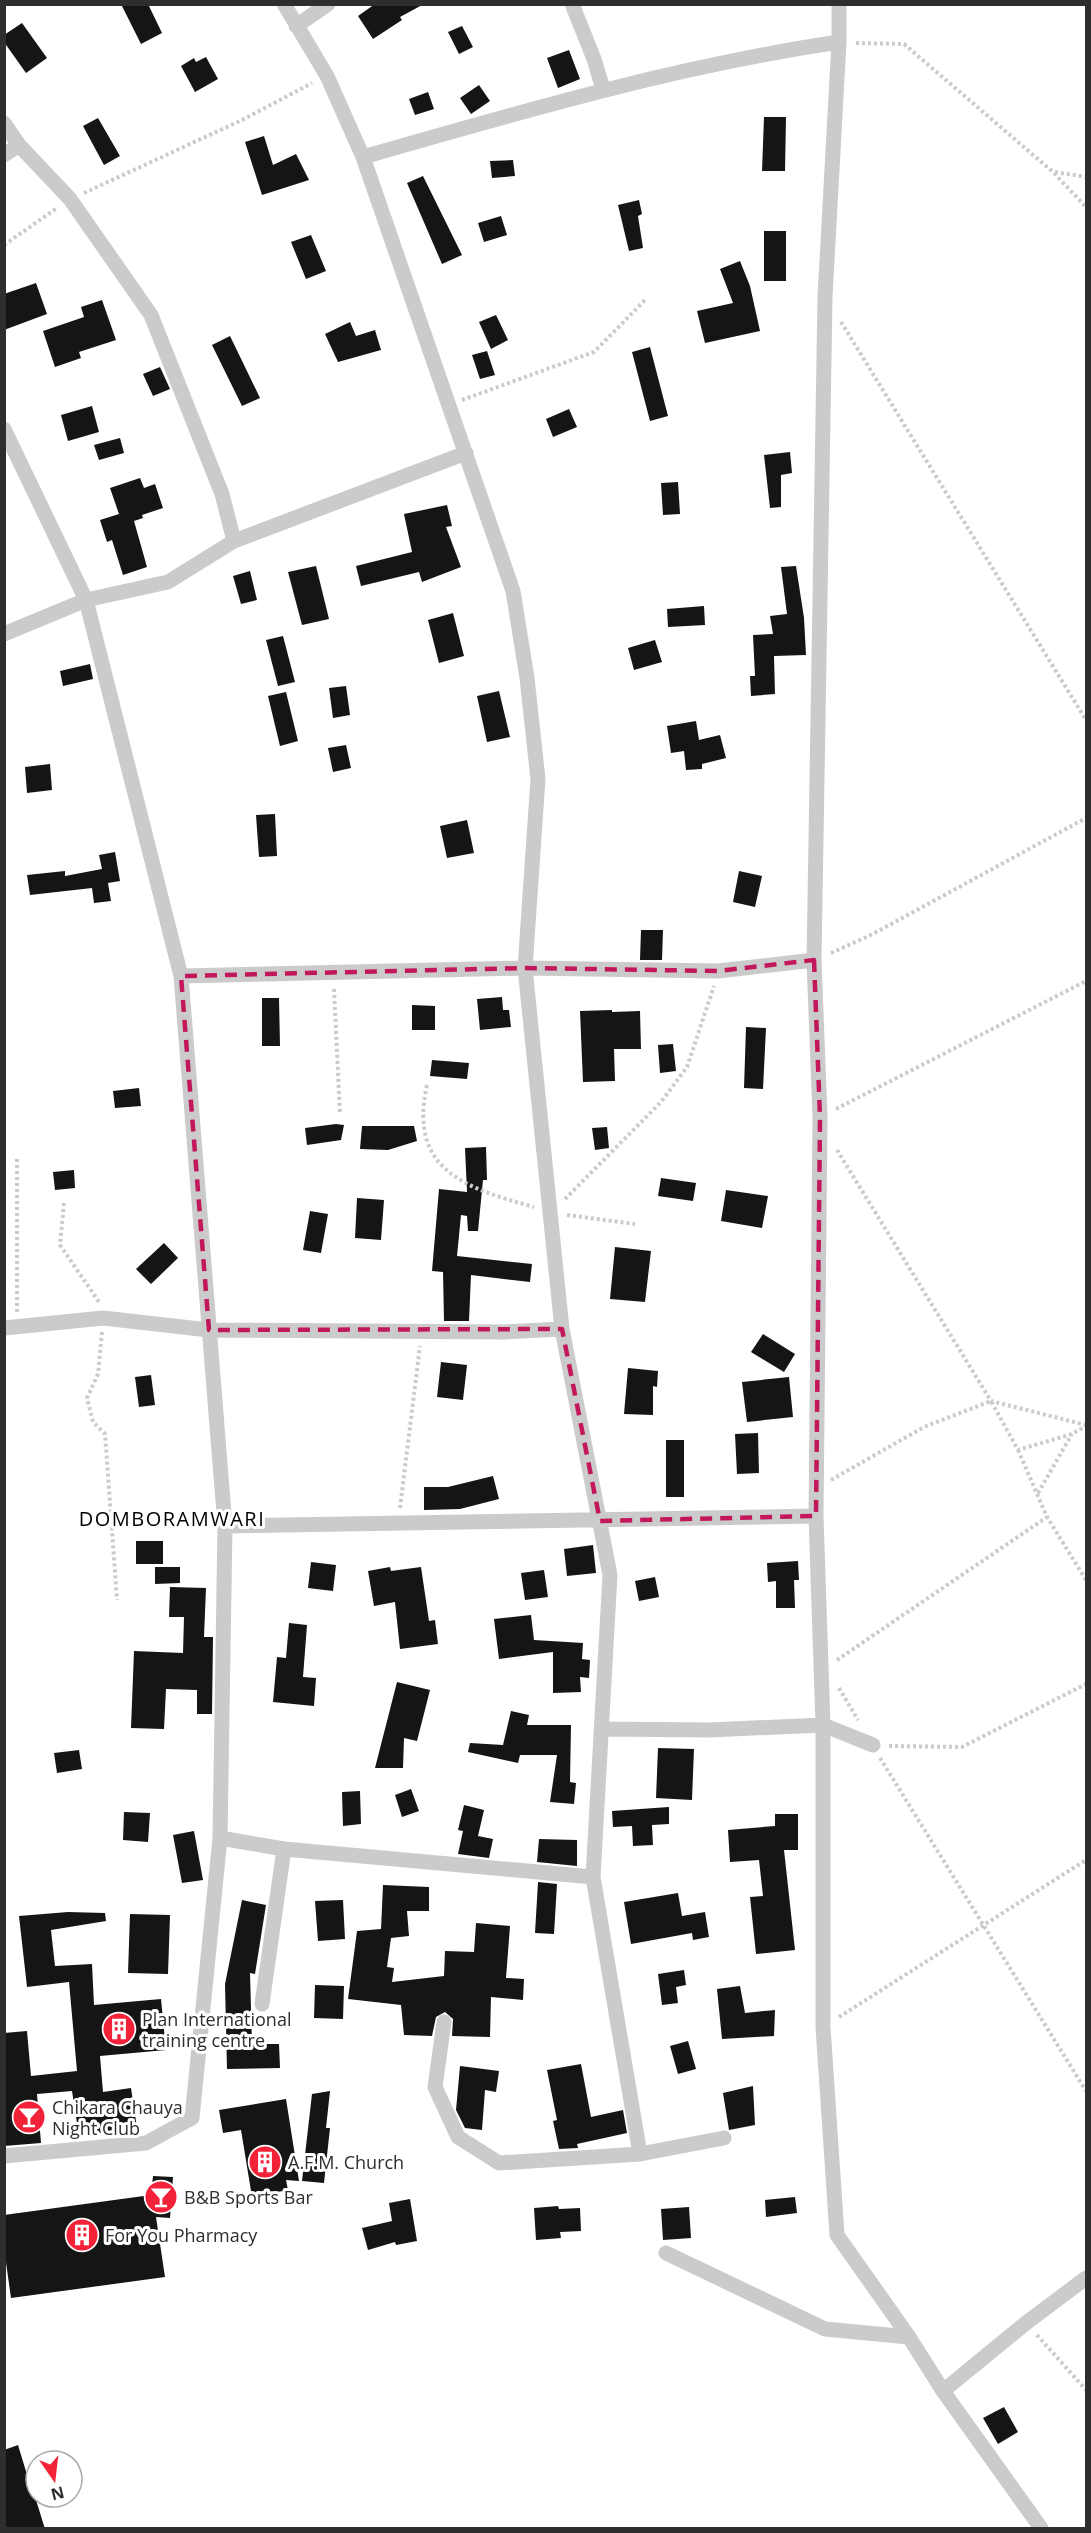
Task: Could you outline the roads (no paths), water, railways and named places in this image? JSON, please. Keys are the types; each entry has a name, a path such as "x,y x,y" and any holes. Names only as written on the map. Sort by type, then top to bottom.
{"street":[{"path":"284,4 327,76 363,157 513,591 527,678 538,779 525,968 552,1212 562,1329 610,1575 593,1877 640,2154"},
{"path":"296,26 328,4"},
{"path":"572,4 594,59 603,89"},
{"path":"839,4 839,42 825,297 814,960 819,1117 816,1516 823,1725 823,2027 837,2235 909,2337 943,2391 1041,2529"},
{"path":"363,157 603,89 774,51 839,42"},
{"path":"4,123 19,145 70,199 151,315 222,495 234,541"},
{"path":"4,155 19,145"},
{"path":"4,429 86,600 181,976 225,1526 220,1838 192,2118 146,2143 4,2156"},
{"path":"4,634 86,600 168,582 234,541 466,453"},
{"path":"181,976 332,970 525,968 718,971 814,960"},
{"path":"11,1326 104,1318 209,1330 503,1332 562,1329"},
{"path":"225,1526 816,1516"},
{"path":"603,1729 709,1730 823,1725 873,1745"},
{"path":"220,1838 284,1849 593,1877"},
{"path":"262,2004 284,1849"},
{"path":"444,2022 435,2087 458,2137 499,2163 640,2154 724,2138"},
{"path":"666,2253 825,2329 909,2337"},
{"path":"943,2391 1026,2323 1086,2278"}],"place":[{"name":"Plan International training centre","path":"119,2029"},
{"name":"Chikara Chauya Night Club","path":"29,2117"},
{"name":"A.F.M. Church","path":"265,2162"},
{"name":"B&B Sports Bar","path":"161,2197"},
{"name":"For You Pharmacy","path":"82,2235"}],"district":[{"name":"DOMBORAMWARI","path":"172,1518"}]}
